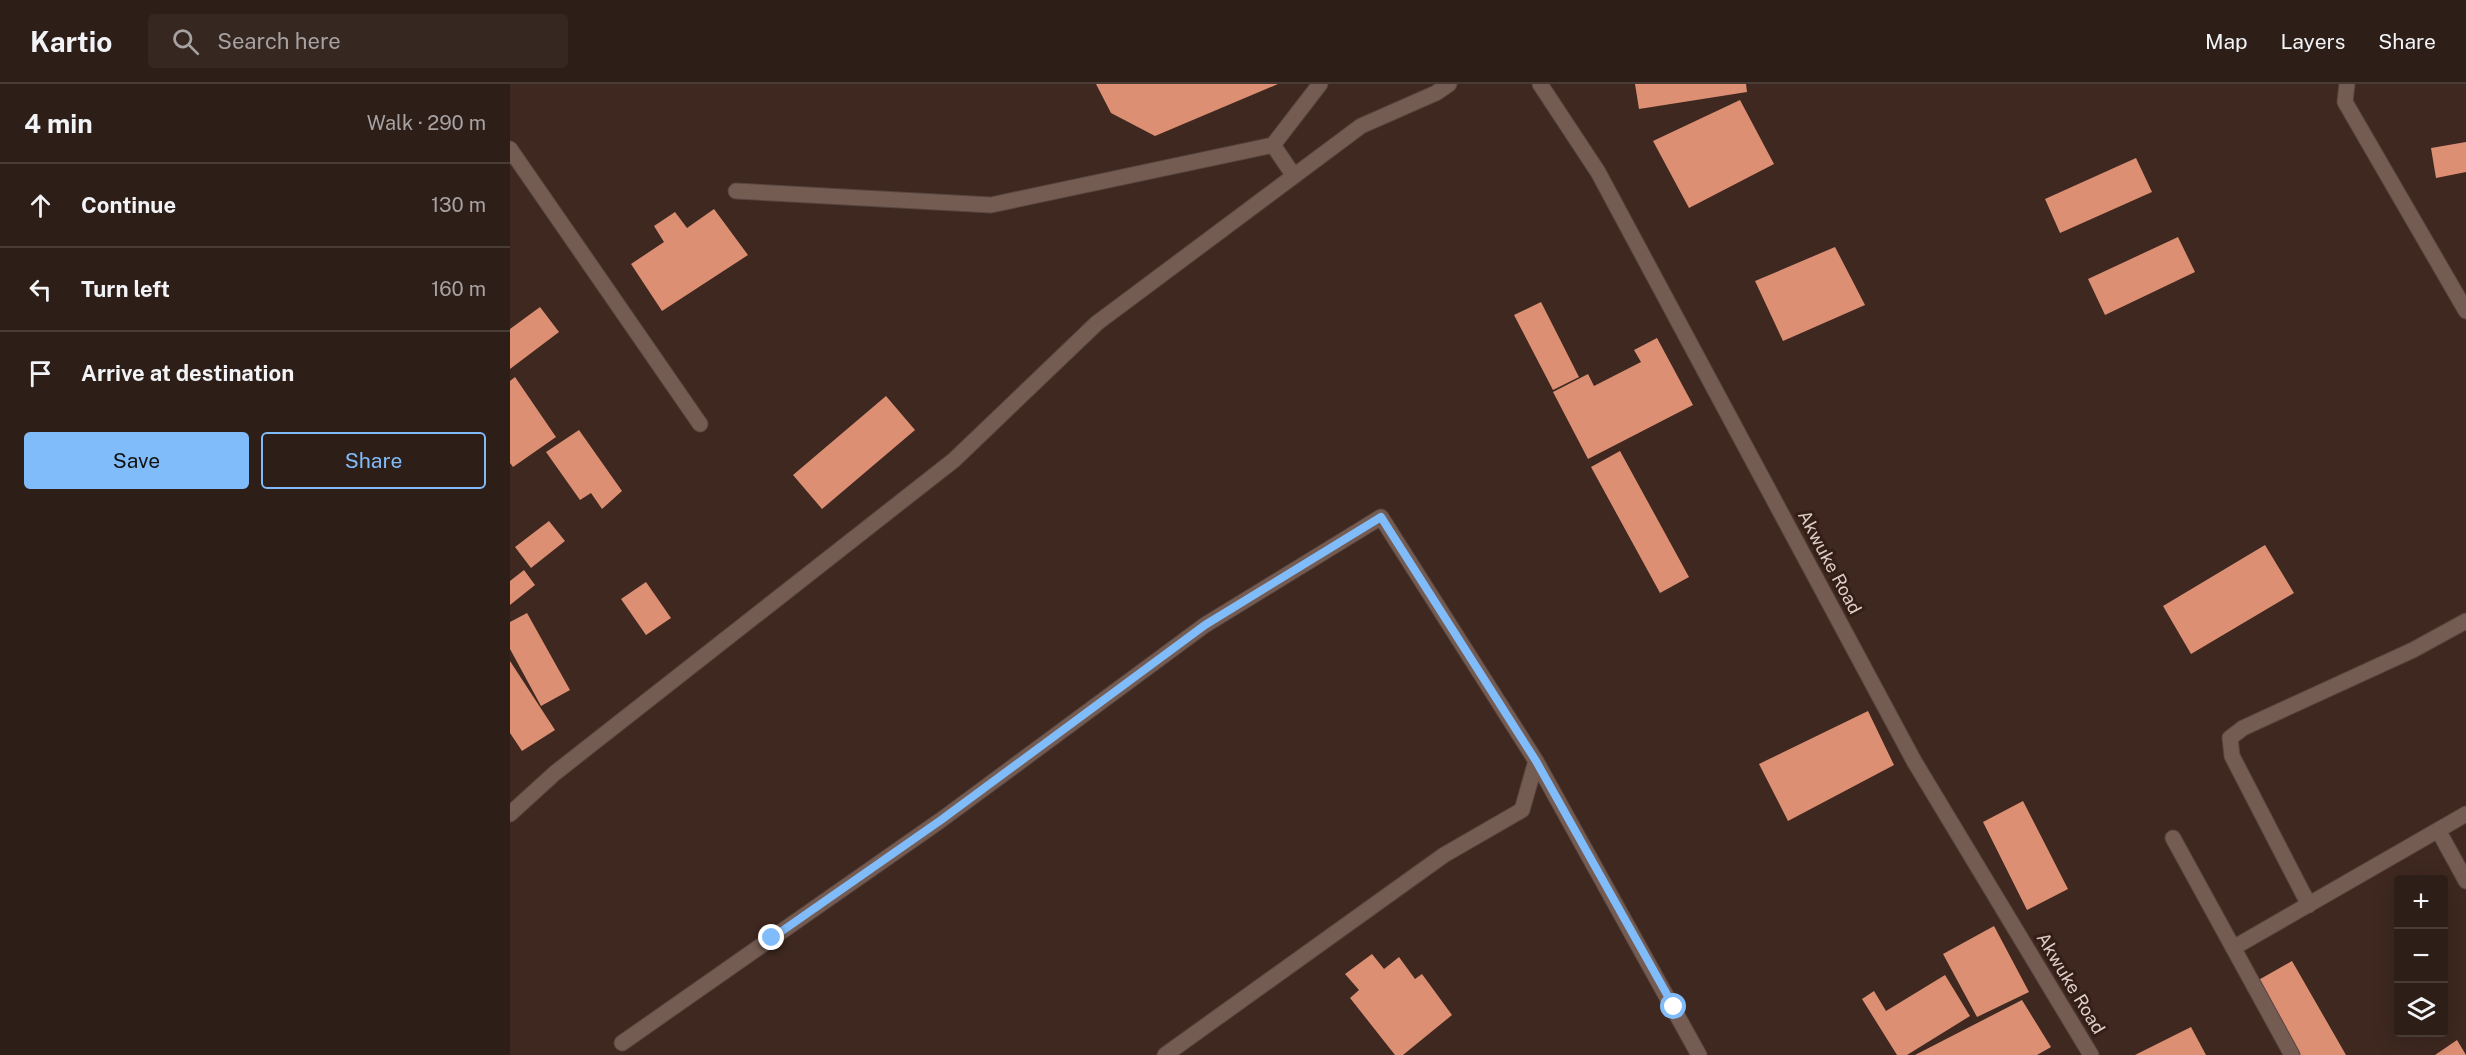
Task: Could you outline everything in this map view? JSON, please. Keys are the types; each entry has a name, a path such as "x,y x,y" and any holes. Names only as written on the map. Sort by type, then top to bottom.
{"street":[{"path":"736,191 991,205 1273,145 1320,84"},
{"path":"510,814 555,773 954,460 1097,323 1361,126 1436,93 1449,84"},
{"name":"Akwuke Road","path":"1540,84 1598,172 1914,761 2091,1055"},
{"path":"2347,84 2345,102 2466,311"},
{"path":"1273,145 1294,176"},
{"path":"510,149 699,424"},
{"path":"622,1043 941,820 1205,625 1381,517 1536,761 1700,1055"},
{"path":"2309,905 2232,756 2230,738 2243,728 2414,650 2466,621"},
{"path":"1165,1055 1444,855 1522,810 1536,761"},
{"path":"2233,948 2466,814"},
{"path":"2438,830 2466,881"},
{"path":"2173,838 2292,1055"}],"building":[{"path":"1096,84 1278,84 1155,136 1111,113"},
{"path":"1635,84 1746,84 1747,92 1639,109"},
{"path":"1740,100 1774,164 1689,208 1653,141"},
{"path":"2466,142 2466,172 2436,178 2431,148"},
{"path":"2136,158 2152,192 2060,233 2045,199"},
{"path":"714,209 748,255 662,311 631,264 664,242 654,226 675,212 687,228"},
{"path":"2178,237 2195,272 2105,315 2088,279"},
{"path":"1835,247 1865,305 1783,341 1755,281"},
{"path":"1541,302 1579,377 1553,390 1514,315"},
{"path":"540,307 559,332 510,369 510,329"},
{"path":"1657,338 1693,405 1588,459 1553,392 1588,374 1594,386 1641,362 1634,350"},
{"path":"515,377 556,437 513,467 510,463 510,381"},
{"path":"886,396 915,430 822,509 793,475"},
{"path":"579,430 622,491 602,509 591,493 580,500 546,452"},
{"path":"1620,451 1689,577 1660,593 1591,467"},
{"path":"549,521 565,541 531,568 515,547"},
{"path":"2265,545 2294,593 2191,654 2163,606"},
{"path":"524,570 535,585 510,605 510,581"},
{"path":"646,582 671,618 646,635 621,599"},
{"path":"527,613 570,690 541,706 510,649 510,622"},
{"path":"510,661 555,730 522,751 510,733"},
{"path":"1868,711 1894,765 1788,821 1759,764"},
{"path":"2023,801 2068,889 2027,910 1983,822"},
{"path":"1994,926 2029,992 1977,1017 1943,954"},
{"path":"1372,954 1384,969 1399,957 1415,979 1422,974 1452,1015 1403,1055 1395,1055 1350,998 1359,990 1345,974"},
{"path":"2292,961 2346,1055 2296,1055 2255,982"},
{"path":"1945,975 1970,1016 1907,1055 1897,1055 1862,999 1874,991 1886,1011"},
{"path":"2022,1000 2051,1047 2037,1055 1915,1055"},
{"path":"2191,1027 2206,1055 2135,1055"},
{"path":"2457,1040 2466,1055 2435,1055"}],"route":[{"path":"772,938 941,820 1205,625 1381,517 1536,761 1674,1007"}]}
